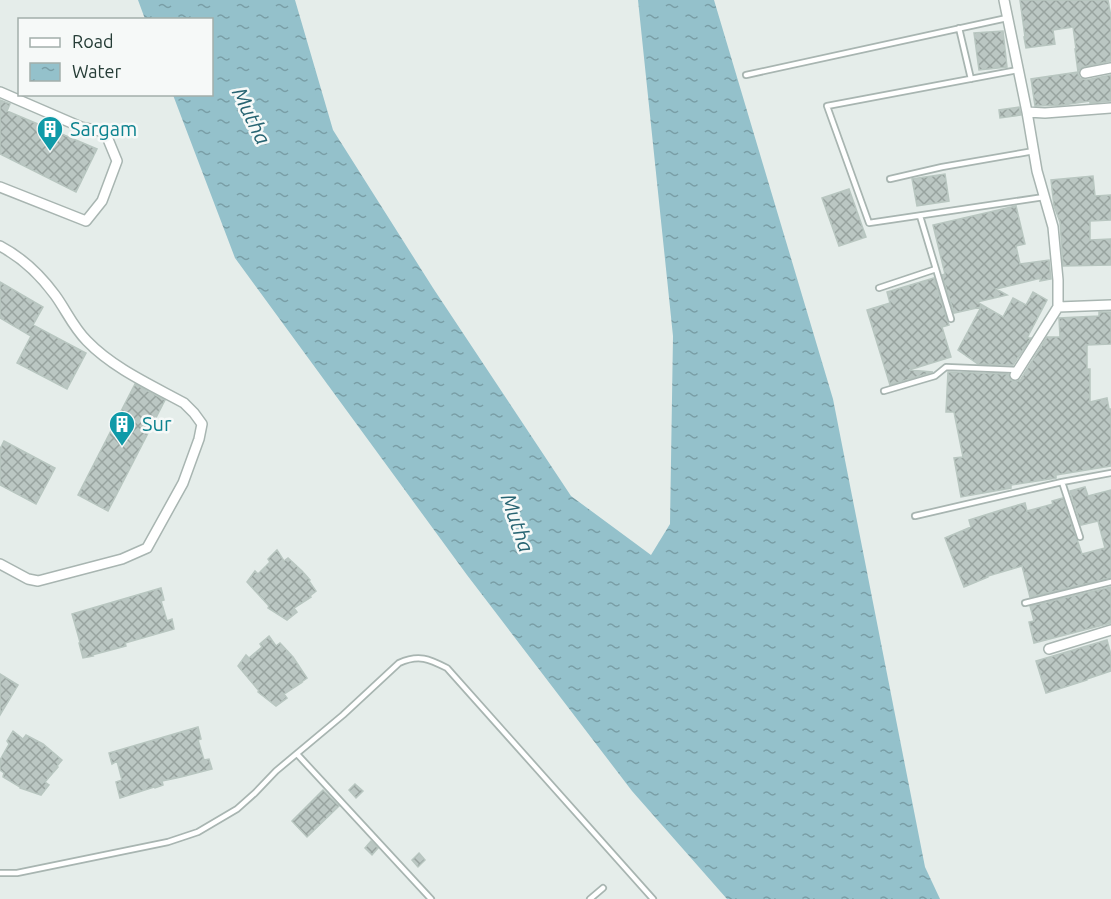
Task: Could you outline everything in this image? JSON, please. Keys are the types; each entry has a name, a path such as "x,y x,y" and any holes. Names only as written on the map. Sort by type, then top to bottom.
{"street":[{"path":"1004,0 1035,151 1037,171 1053,227 1058,280 1058,307 1017,373"},
{"path":"1085,73 1111,68"},
{"path":"0,92 81,127 105,132 117,161 102,201 86,221 0,187"},
{"path":"1027,112 1045,113 1111,108"},
{"path":"0,246 37,274 56,296 73,324 87,341 111,362 184,403 202,424 183,483 147,548 122,559 38,581 28,579 0,564"},
{"path":"1058,307 1111,305"},
{"path":"1049,649 1111,630"}],"lane":[{"path":"746,75 1007,18"},
{"path":"959,28 970,79"},
{"path":"1018,70 827,106 869,223 1045,197"},
{"path":"890,179 942,167 1035,151"},
{"path":"920,216 951,320"},
{"path":"879,288 936,269"},
{"path":"884,391 935,376 946,367 1017,373"},
{"path":"915,516 1111,473"},
{"path":"1062,482 1080,537"},
{"path":"1025,603 1111,582"},
{"path":"0,873 17,873 168,842 198,832 237,809 276,771 343,715 399,663 420,657 447,668 653,899"},
{"path":"297,754 431,899"},
{"path":"590,899 603,888"}],"water":[{"name":"Mutha","path":"138,0 295,0 333,130 433,288 571,496 651,555 670,524 673,336 638,0 714,0 833,399 925,867 940,899 727,899 632,791 467,575 235,258 173,96 213,96 213,18 145,18"}],"building":[{"path":"1020,0 1108,0 1111,17 1111,61 1083,67 1078,74 1080,78 1086,80 1111,75 1111,101 1035,106 1031,79 1078,72 1073,27 1053,30 1055,44 1026,48"},
{"path":"1003,31 1007,67 979,70 974,33"},
{"name":"Sargam","path":"0,100 10,104 7,111 97,149 76,192 0,154"},
{"path":"1019,107 1021,115 1000,118 999,110"},
{"path":"945,174 949,201 917,206 912,179"},
{"path":"1093,176 1095,196 1111,195 1111,220 1090,221 1090,240 1111,239 1111,265 1063,266 1060,222 1054,206 1051,180"},
{"path":"849,189 866,237 839,246 822,198"},
{"path":"1016,206 1025,244 1016,246 1020,264 1049,260 1051,279 1040,281 1041,278 996,289 1007,295 977,302 1003,317 1013,298 1026,305 1033,292 1047,300 1027,338 1031,338 1013,365 978,364 958,350 981,307 954,313 942,275 945,274 933,225"},
{"path":"934,278 949,325 942,327 951,357 909,370 933,372 890,385 867,310 890,303 887,292"},
{"path":"0,282 43,307 33,325 86,353 67,389 17,363 31,336 0,318"},
{"path":"1099,312 1111,312 1111,344 1087,345 1087,369 1090,369 1090,402 1107,398 1109,409 1111,409 1111,466 1056,475 1056,478 1011,485 1011,488 961,497 954,458 963,457 954,412 946,412 948,372 1008,374 1011,380 1018,381 1047,337 1060,337 1059,318 1099,316"},
{"name":"Sur","path":"135,384 165,400 108,511 78,495"},
{"path":"4,441 55,468 36,504 0,485 0,449"},
{"path":"1085,487 1088,496 1111,490 1111,578 1030,597 1022,566 988,576 964,587 945,538 971,527 969,520 1025,503 1027,511 1053,504 1052,501 1063,498 1082,554 1105,548 1098,521 1081,525 1070,491"},
{"path":"277,550 284,561 288,558 302,571 316,591 294,608 297,612 287,620 268,608 269,606 247,582 255,571 258,574 270,562 268,559"},
{"path":"1111,587 1111,623 1034,643 1029,622 1034,621 1030,606"},
{"path":"161,588 164,600 161,601 167,621 172,619 174,629 83,658 72,614"},
{"path":"269,636 276,646 280,643 293,657 307,678 284,694 287,698 276,706 258,692 238,666 246,655 249,658 262,647 260,644"},
{"path":"1107,640 1111,655 1111,671 1046,693 1036,661"},
{"path":"0,674 18,685 0,715"},
{"path":"198,727 201,739 198,740 204,760 209,759 212,769 162,781 163,785 120,798 116,782 122,780 117,761 112,764 109,753"},
{"path":"13,731 23,739 26,735 43,744 62,760 45,782 49,785 41,795 20,788 3,777 0,760"},
{"path":"355,784 363,791 356,798 349,790"},
{"path":"323,790 339,806 307,837 292,821"},
{"path":"371,841 378,848 372,855 365,848"},
{"path":"419,853 425,860 418,867 412,860"}],"place":[{"name":"Sargam","path":"50,152"},
{"name":"Sur","path":"122,447"}]}
